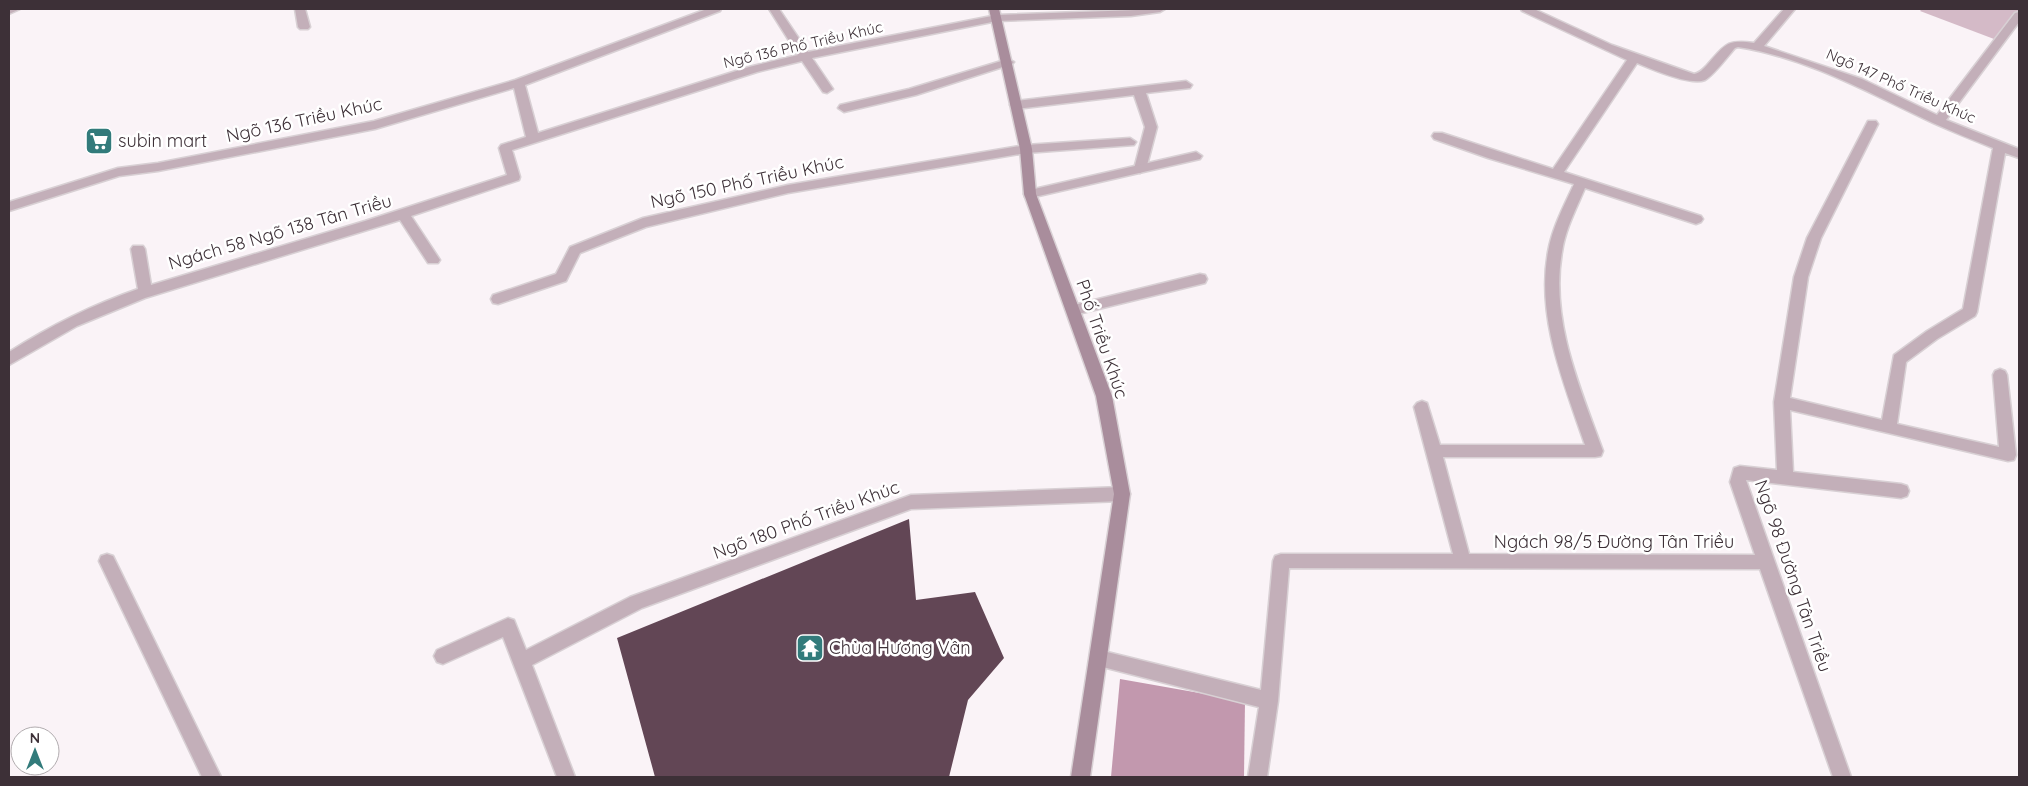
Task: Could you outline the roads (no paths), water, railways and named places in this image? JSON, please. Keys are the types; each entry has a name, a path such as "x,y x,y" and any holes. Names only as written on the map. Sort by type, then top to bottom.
{"street":[{"path":"9,10 15,9"},
{"path":"300,9 304,27"},
{"name":"Ngõ 136 Triều Khúc","path":"9,207 118,172 158,167 375,125 519,83 716,9"},
{"path":"774,9 827,89"},
{"path":"996,14 1132,13 1160,9"},
{"name":"Ngõ 147 Phố Triều Khúc","path":"1526,9 1576,34 1634,58 1678,73 1700,77 1731,46 1738,44 1758,48 1843,76 1939,121 2019,154"},
{"path":"1758,48 1790,9"},
{"name":"Ngõ 136 Phố Triều Khúc","path":"533,139 753,68 996,14"},
{"name":"Phố Triều Khúc","path":"996,14 1026,149 1030,194 1104,396 1122,494 1081,777"},
{"path":"1939,121 2019,15"},
{"path":"1556,174 1634,58"},
{"path":"844,108 912,92 1008,62"},
{"path":"519,83 533,139"},
{"path":"1016,105 1186,86"},
{"path":"1139,91 1150,127 1140,169"},
{"name":"Ngõ 98 Đường Tân Triều","path":"1842,777 1738,482 1740,473 1785,478 1782,402 1801,277 1814,238 1872,124"},
{"path":"1438,136 1492,155 1696,219"},
{"name":"Ngách 58 Ngõ 138 Tân Triều","path":"9,359 49,332 168,284 404,215 514,177 505,148 533,139"},
{"name":"Ngõ 150 Phố Triều Khúc","path":"498,299 561,277 575,250 642,223 788,189 1026,149 1130,142"},
{"path":"1889,428 1899,358 1970,312 2000,146"},
{"path":"1030,194 1196,156"},
{"path":"1434,451 1595,451 1560,347 1552,285 1555,250 1581,182"},
{"path":"404,215 433,260"},
{"path":"138,249 146,293"},
{"path":"1074,310 1200,279"},
{"path":"1782,402 2008,455 2000,375"},
{"path":"1422,407 1462,561"},
{"path":"1785,478 1901,491"},
{"name":"Ngõ 180 Phố Triều Khúc","path":"522,661 636,602 911,502 1122,494"},
{"path":"107,561 212,777"},
{"name":"Ngách 98/5 Đường Tân Triều","path":"1270,701 1282,561 1765,562"},
{"path":"443,656 508,626 566,777"},
{"path":"1099,658 1270,701 1258,777"}],"place":[{"name":"subin mart","path":"99,141"},
{"name":"Chùa Hương Vân","path":"810,648"}]}
